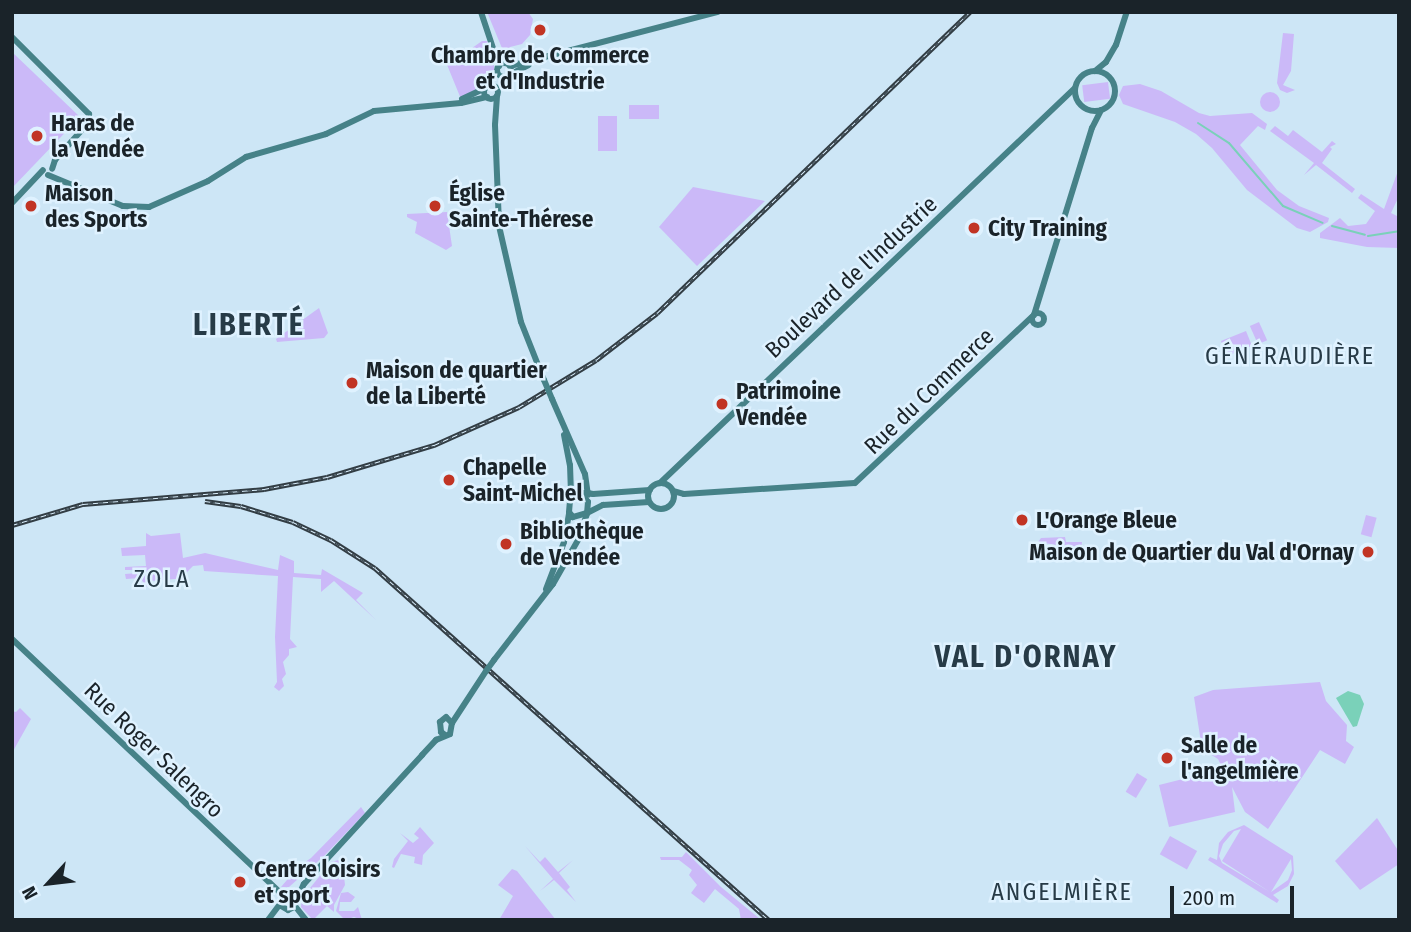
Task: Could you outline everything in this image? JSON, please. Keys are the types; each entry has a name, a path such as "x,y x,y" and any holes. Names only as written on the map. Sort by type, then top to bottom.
{"main road":[{"path":"481,12 504,70"},
{"path":"607,492 594,488 587,481 531,347 514,293 499,226 492,87 504,70 718,12"},
{"path":"1092,128 1086,109 1078,101 1075,88 1082,75 1096,71 1109,58 1128,12"},
{"path":"1109,76 1128,12"},
{"path":"12,37 87,108 90,118 48,171 30,184 12,203"},
{"path":"1033,319 1092,128 1101,110 1114,97 1114,84 1109,76 1096,71"},
{"path":"491,97 492,87"},
{"path":"454,103 492,87"},
{"name":"Boulevard de l'Industrie","path":"660,483 1075,88"},
{"path":"48,171 123,206 149,207 208,181 246,157 326,134 374,111 491,97"},
{"name":"Boulevard de l'Industrie","path":"1055,107 1067,101 1078,101"},
{"path":"1086,109 1101,110"},
{"path":"1033,319 1042,315 1039,301"},
{"name":"Rue du Commerce","path":"684,494 855,483 864,478 1020,329 1033,319 1042,324 1042,315"},
{"path":"542,597 558,561 571,499 568,453 560,417"},
{"path":"670,472 673,501"},
{"path":"270,920 422,755 445,735 452,733 452,723 486,671 563,568 585,525 587,481"},
{"path":"571,499 585,494 650,490 660,483 684,494"},
{"path":"649,502 650,490"},
{"path":"569,512 577,518 603,505 649,502 660,509 684,494"},
{"name":"Rue Roger Salengro","path":"12,639 287,902"},
{"path":"422,755 440,728 441,720 486,671"},
{"path":"446,717 452,723"},
{"path":"440,728 445,735"},
{"path":"287,902 306,920"}],"shaded area":[{"path":"487,12 528,12 533,19 530,35 522,44 510,47 515,61 504,53"},
{"path":"1283,33 1294,34 1291,71 1283,85 1295,90 1287,93 1280,90 1277,83"},
{"path":"482,41 487,41 494,58 494,74 490,83 461,99 443,55 465,53"},
{"name":"Haras de la Vendée","path":"12,52 80,117 12,188"},
{"path":"1108,82 1110,99 1084,102 1082,85"},
{"path":"1140,84 1161,91 1199,113 1210,116 1252,113 1267,124 1265,130 1258,126 1240,145 1277,190 1299,206 1329,218 1328,222 1310,232 1297,228 1247,190 1212,148 1196,134 1175,122 1123,104 1119,95 1123,86"},
{"path":"1270,92 1277,95 1280,102 1277,109 1270,112 1263,109 1260,102 1263,95"},
{"path":"629,105 659,105 659,119 629,119"},
{"path":"598,116 617,116 617,151 598,151"},
{"path":"1275,126 1288,136 1293,130 1322,152 1332,141 1336,144 1330,147 1332,149 1322,163 1355,189 1352,193 1316,165 1304,175 1314,163 1270,131"},
{"path":"1399,168 1399,196 1391,213 1399,217 1399,248 1367,247 1320,238 1320,233 1340,218 1348,226 1366,224 1375,211 1358,198 1361,194 1384,209"},
{"path":"693,187 765,201 697,266 659,227"},
{"path":"447,212 452,246 446,250 415,233 417,222 407,217 407,214"},
{"path":"319,308 328,333 324,338 277,342 276,339"},
{"path":"1259,322 1267,340 1258,344 1250,326"},
{"path":"1246,331 1252,346 1227,356 1221,341"},
{"path":"1366,515 1377,518 1371,537 1361,534"},
{"path":"146,533 151,536 180,533 183,558 205,553 278,570 280,555 294,561 294,573 321,575 322,569 363,593 356,600 376,620 334,581 321,592 321,579 293,577 290,639 297,647 289,649 289,655 283,662 286,674 282,679 284,686 279,691 274,687 277,682 275,637 278,576 204,571 203,565 193,566 187,572 187,578 150,581 150,587 147,587 140,578 126,579 125,574 138,573 138,570 125,570 125,567 146,566 145,555 122,556 121,548 146,546"},
{"path":"1065,537 1066,542 1082,542 1081,549 1038,542 1041,538"},
{"path":"1320,682 1326,701 1347,725 1346,741 1354,747 1345,764 1320,750 1268,829 1245,812 1232,787 1235,812 1169,827 1159,785 1223,769 1218,759 1202,749 1194,697 1213,690"},
{"path":"1348,691 1360,695 1364,704 1357,726 1353,727 1336,698"},
{"path":"20,708 31,719 12,753 12,711 16,712"},
{"path":"1137,773 1147,779 1136,798 1126,792"},
{"path":"361,807 365,813 325,855 289,887 281,887 298,867 311,858"},
{"path":"1377,818 1399,852 1399,864 1360,890 1335,861"},
{"path":"1244,825 1293,856 1294,874 1288,886 1273,895 1279,900 1277,903 1208,860 1210,857 1217,860 1219,843 1228,832","holes":["1241,829 1222,861 1270,892 1222,863 1219,856 1223,844 1234,831","1291,859 1292,870 1288,880 1271,892"]},
{"path":"420,827 434,843 423,855 422,865 414,863 415,857 401,854 394,868 392,867 394,859 408,841 400,833 413,843 419,838 414,834"},
{"path":"1170,836 1197,851 1187,869 1160,854"},
{"path":"525,846 540,862 545,857 558,872 573,860 559,873 570,887 567,890 576,902 554,880 540,891 553,879"},
{"path":"686,852 721,887 760,919 741,920 739,909 715,889 704,903 691,893 697,885 689,875 692,870 679,860 661,860 660,857 682,857"},
{"path":"342,859 345,885 334,905 334,912 327,906 313,920 301,907 302,898 331,862"},
{"path":"512,869 517,871 556,920 499,920 513,896 498,885"},
{"path":"348,892 355,897 351,902 340,902 339,911 354,911 358,907 362,920 354,917 345,920 336,911 341,893"}],"waterway":[{"path":"1198,123 1229,143 1283,206 1323,223"},
{"path":"1332,226 1365,235"},
{"path":"1368,236 1399,231"}],"railway":[{"path":"12,525 83,504 264,489 327,477 434,445 519,407 596,360 657,313 970,12"},
{"path":"205,501 241,506 293,522 331,540 375,568 769,920"}],"place":[{"name":"Chambre de Commerce et d'Industrie","path":"540,30"},
{"name":"Haras de la Vendée","path":"37,136"},
{"name":"Maison des Sports","path":"31,206"},
{"name":"Église Sainte-Thérese","path":"435,206"},
{"name":"City Training","path":"974,228"},
{"name":"Maison de quartier de la Liberté","path":"352,383"},
{"name":"Patrimoine Vendée","path":"722,404"},
{"name":"Chapelle Saint-Michel","path":"449,480"},
{"name":"L'Orange Bleue","path":"1022,520"},
{"name":"Bibliothèque de Vendée","path":"506,544"},
{"name":"Maison de Quartier du Val d'Ornay","path":"1368,552"},
{"name":"Salle de l'angelmière","path":"1167,758"},
{"name":"Centre loisirs et sport","path":"240,882"}],"district":[{"name":"LIBERTÉ","path":"249,325"},
{"name":"GÉNÉRAUDIÈRE","path":"1290,357"},
{"name":"ZOLA","path":"162,580"},
{"name":"VAL D'ORNAY","path":"1026,657"},
{"name":"ANGELMIÈRE","path":"1062,893"}]}
